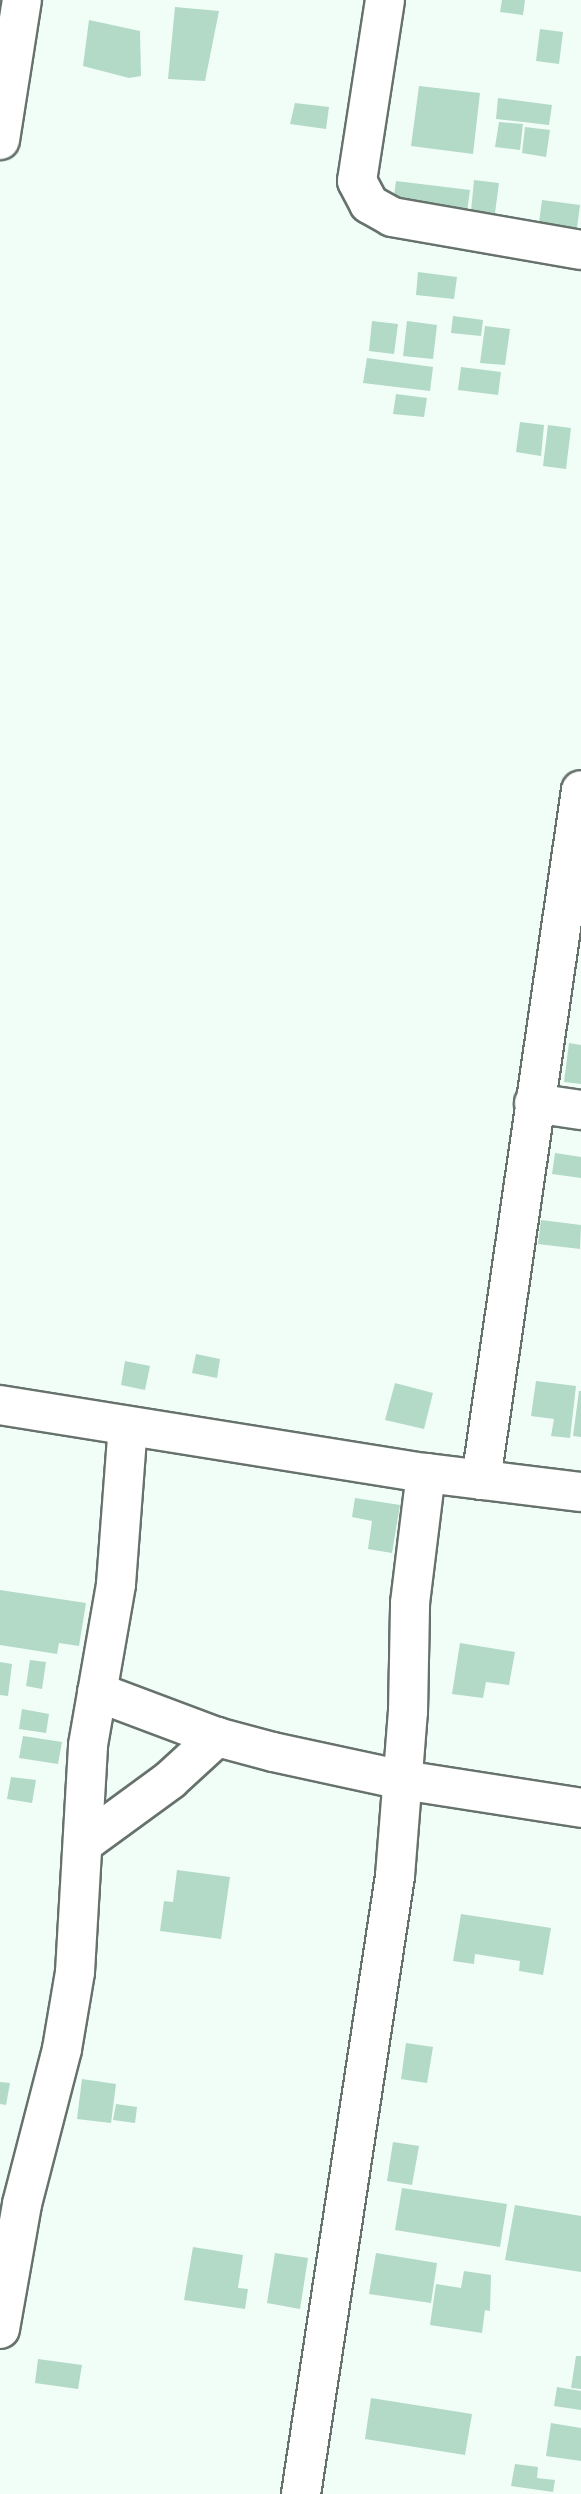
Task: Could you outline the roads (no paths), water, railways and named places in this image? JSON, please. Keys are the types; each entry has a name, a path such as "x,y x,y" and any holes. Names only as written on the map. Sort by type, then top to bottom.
{"street":[{"path":"0,139 22,0"},
{"path":"385,0 358,181 369,204 392,217 581,250"},
{"path":"481,1479 581,790"},
{"path":"534,1103 581,1110"},
{"path":"0,1405 426,1473 581,1492"},
{"path":"0,2329 22,2204 62,2049 75,1972 88,1745 116,1584 128,1426"},
{"path":"301,2494 395,1876 403,1780 410,1603 426,1473"},
{"path":"97,1692 217,1737 403,1780 581,1808"},
{"path":"83,1843 170,1780 217,1737"}]}
